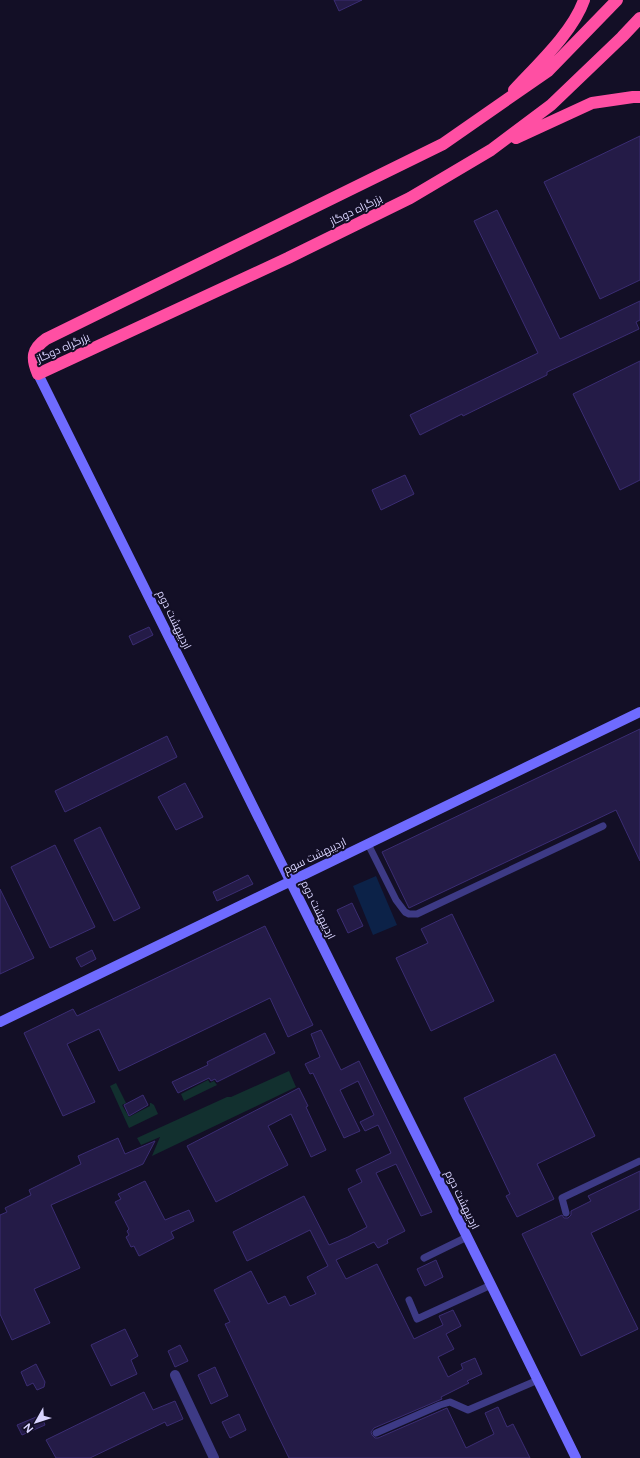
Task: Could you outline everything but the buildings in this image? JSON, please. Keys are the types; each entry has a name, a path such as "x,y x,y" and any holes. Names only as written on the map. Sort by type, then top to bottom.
{"highway":[{"path":"498,107 560,39 581,8 584,0"},
{"name":"بزرگراه دوگاز","path":"617,0 548,71 498,107 436,147 46,339 37,345 34,354 34,366 38,374 288,258 410,198 491,150 551,105 640,18"},
{"path":"491,150 592,103 640,97"}],"street":[{"name":"اردیبهشت دوم","path":"38,374 291,881 576,1458"},
{"name":"اردیبهشت سوم","path":"0,1022 640,712"},
{"path":"175,1375 214,1458"}],"lane":[{"path":"368,844 405,912 409,914 417,914 603,826"},
{"path":"566,1213 562,1198 640,1161"},
{"path":"424,1258 467,1237"},
{"path":"409,1300 417,1319 491,1285"},
{"path":"376,1433 450,1402 468,1410 538,1380"}],"green space":[{"path":"289,1071 296,1087 152,1156 160,1137 141,1145 137,1138 227,1097 231,1097"},
{"path":"208,1080 210,1083 214,1081 217,1085 184,1101 181,1094"},
{"path":"116,1083 126,1103 122,1105 129,1117 150,1106 150,1103 154,1105 158,1114 129,1128 110,1086"}],"water":[{"path":"376,876 397,925 373,935 353,886"}]}
